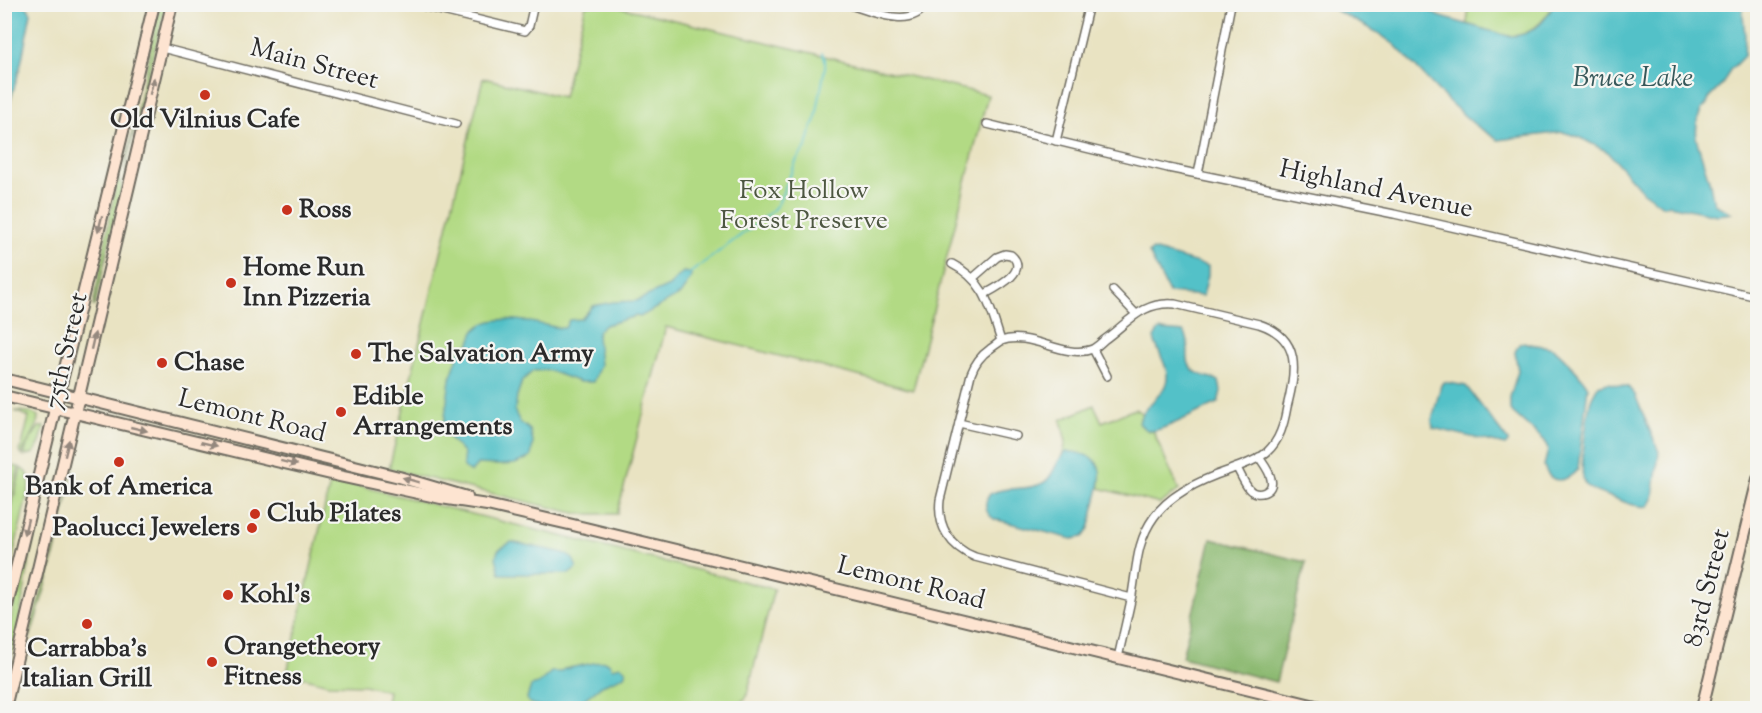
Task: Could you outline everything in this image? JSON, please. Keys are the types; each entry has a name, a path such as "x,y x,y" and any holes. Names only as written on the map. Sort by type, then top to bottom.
{"main road":[{"name":"75th Street","path":"5,708 172,4"},
{"name":"75th Street","path":"4,618 150,7"},
{"path":"116,156 120,173 129,184"},
{"name":"Lemont Road","path":"4,379 399,477 487,504 1324,708"},
{"name":"Lemont Road","path":"4,396 403,491 487,504"},
{"name":"83rd Street","path":"1702,708 1758,479"}],"street":[{"path":"414,4 525,32 529,26 534,4"},
{"path":"847,4 903,19 915,16 925,4"},
{"path":"1056,141 1089,4"},
{"path":"1198,174 1231,4"},
{"name":"Main Street","path":"162,48 456,124"},
{"name":"Highland Avenue","path":"987,124 1198,174 1394,214 1758,297"},
{"path":"973,278 1001,255 1011,255 1015,258 1017,264 1014,275 985,294"},
{"path":"952,264 967,271 985,294 1001,341"},
{"path":"1113,290 1136,314"},
{"path":"1118,658 1131,598 1140,543 1154,517 1181,492 1259,457 1267,452 1277,440 1294,381 1294,364 1288,345 1272,330 1259,324 1175,304 1157,305 1142,309 1093,349 1073,351 1022,340 1001,341 977,361 971,374 940,500 943,530 956,546 968,554 1131,598"},
{"path":"1093,349 1107,376"},
{"path":"959,423 1016,436"},
{"path":"1237,468 1251,491 1259,494 1267,492 1272,479 1259,457"}],"green space":[{"path":"160,5 166,5 124,171"},
{"name":"Fox Hollow Forest Preserve","path":"586,5 611,5 988,95 913,390 666,327 617,514 579,514 389,469 483,78 563,97"},
{"path":"1469,5 1553,5 1546,17 1535,27 1519,35 1511,36 1467,24"},
{"path":"117,179 122,186 95,306 93,306"},
{"path":"1094,405 1102,422 1135,409 1142,413 1140,419 1149,431 1153,431 1179,490 1160,504 1099,488 1100,484 1067,452 1062,456 1066,442 1061,420"},
{"path":"15,411 30,412 38,416 34,432 22,455 19,451 29,417"},
{"path":"39,427 44,427 40,443 34,453 24,456 27,444"},
{"path":"19,467 5,528 5,489 10,468"},
{"path":"21,468 28,474 30,483 5,591 5,536"},
{"path":"74,469 51,569 30,638 31,626 50,565"},
{"path":"331,479 774,589 746,698 740,702 738,708 385,708 388,691 364,685 328,684 287,673"},
{"path":"34,522 36,522 17,632 5,684 7,643"},
{"path":"1211,539 1306,562 1276,682 1182,657"}],"water":[{"path":"5,4 26,5 31,13 21,64 10,102 5,104"},
{"name":"Bruce Lake","path":"1326,5 1422,5 1438,16 1508,36 1516,36 1529,32 1541,23 1553,5 1742,5 1744,56 1730,70 1722,85 1701,110 1697,122 1696,138 1714,204 1732,213 1717,215 1669,205 1663,206 1643,192 1608,152 1579,137 1563,132 1498,140 1475,125 1447,100 1395,45 1378,33"},
{"path":"1153,250 1208,266 1203,296 1169,293 1149,253"},
{"path":"683,272 690,273 692,276 681,294 640,317 636,316 605,325 598,331 600,365 593,382 580,382 547,370 533,371 522,381 515,412 520,422 530,430 533,442 531,457 515,464 477,464 471,473 464,467 464,454 443,431 450,379 461,348 469,345 474,332 481,325 491,321 515,320 565,328 569,320 581,319 593,306 636,301 669,286"},
{"path":"1161,330 1184,332 1188,342 1188,358 1191,368 1199,374 1219,381 1221,391 1218,403 1174,424 1151,431 1139,423 1141,416 1160,394 1166,382 1166,370 1154,338"},
{"path":"1524,342 1555,350 1588,387 1578,469 1564,479 1554,479 1550,476 1544,466 1548,450 1545,441 1510,410 1510,397 1518,371 1515,352 1519,344"},
{"path":"1444,382 1466,386 1508,443 1505,445 1433,428 1432,420 1441,385"},
{"path":"1608,383 1628,387 1635,395 1659,452 1653,499 1649,506 1633,505 1599,493 1584,482 1585,431 1591,401 1598,386"},
{"path":"1066,452 1085,455 1097,464 1100,470 1100,484 1092,519 1083,537 1072,539 994,519 989,514 986,504 990,494 1043,483"},
{"path":"511,542 564,553 573,559 577,568 569,574 500,574 496,557 498,550"},
{"path":"604,661 610,664 611,668 621,666 626,670 624,676 602,685 578,704 539,707 529,703 527,698 531,686 538,684 551,672 560,672 564,669"}],"waterway":[{"path":"690,273 768,215 778,204 797,159 807,146 815,123 825,67 822,53"}],"place":[{"name":"Old Vilnius Cafe","path":"205,95"},
{"name":"Ross","path":"287,210"},
{"name":"Home Run Inn Pizzeria","path":"231,283"},
{"name":"The Salvation Army","path":"356,354"},
{"name":"Chase","path":"162,363"},
{"name":"Edible Arrangements","path":"341,412"},
{"name":"Bank of America","path":"119,462"},
{"name":"Club Pilates","path":"255,514"},
{"name":"Paolucci Jewelers","path":"252,528"},
{"name":"Kohl's","path":"228,595"},
{"name":"Carrabba's Italian Grill","path":"87,624"},
{"name":"Orangetheory Fitness","path":"212,662"}]}
